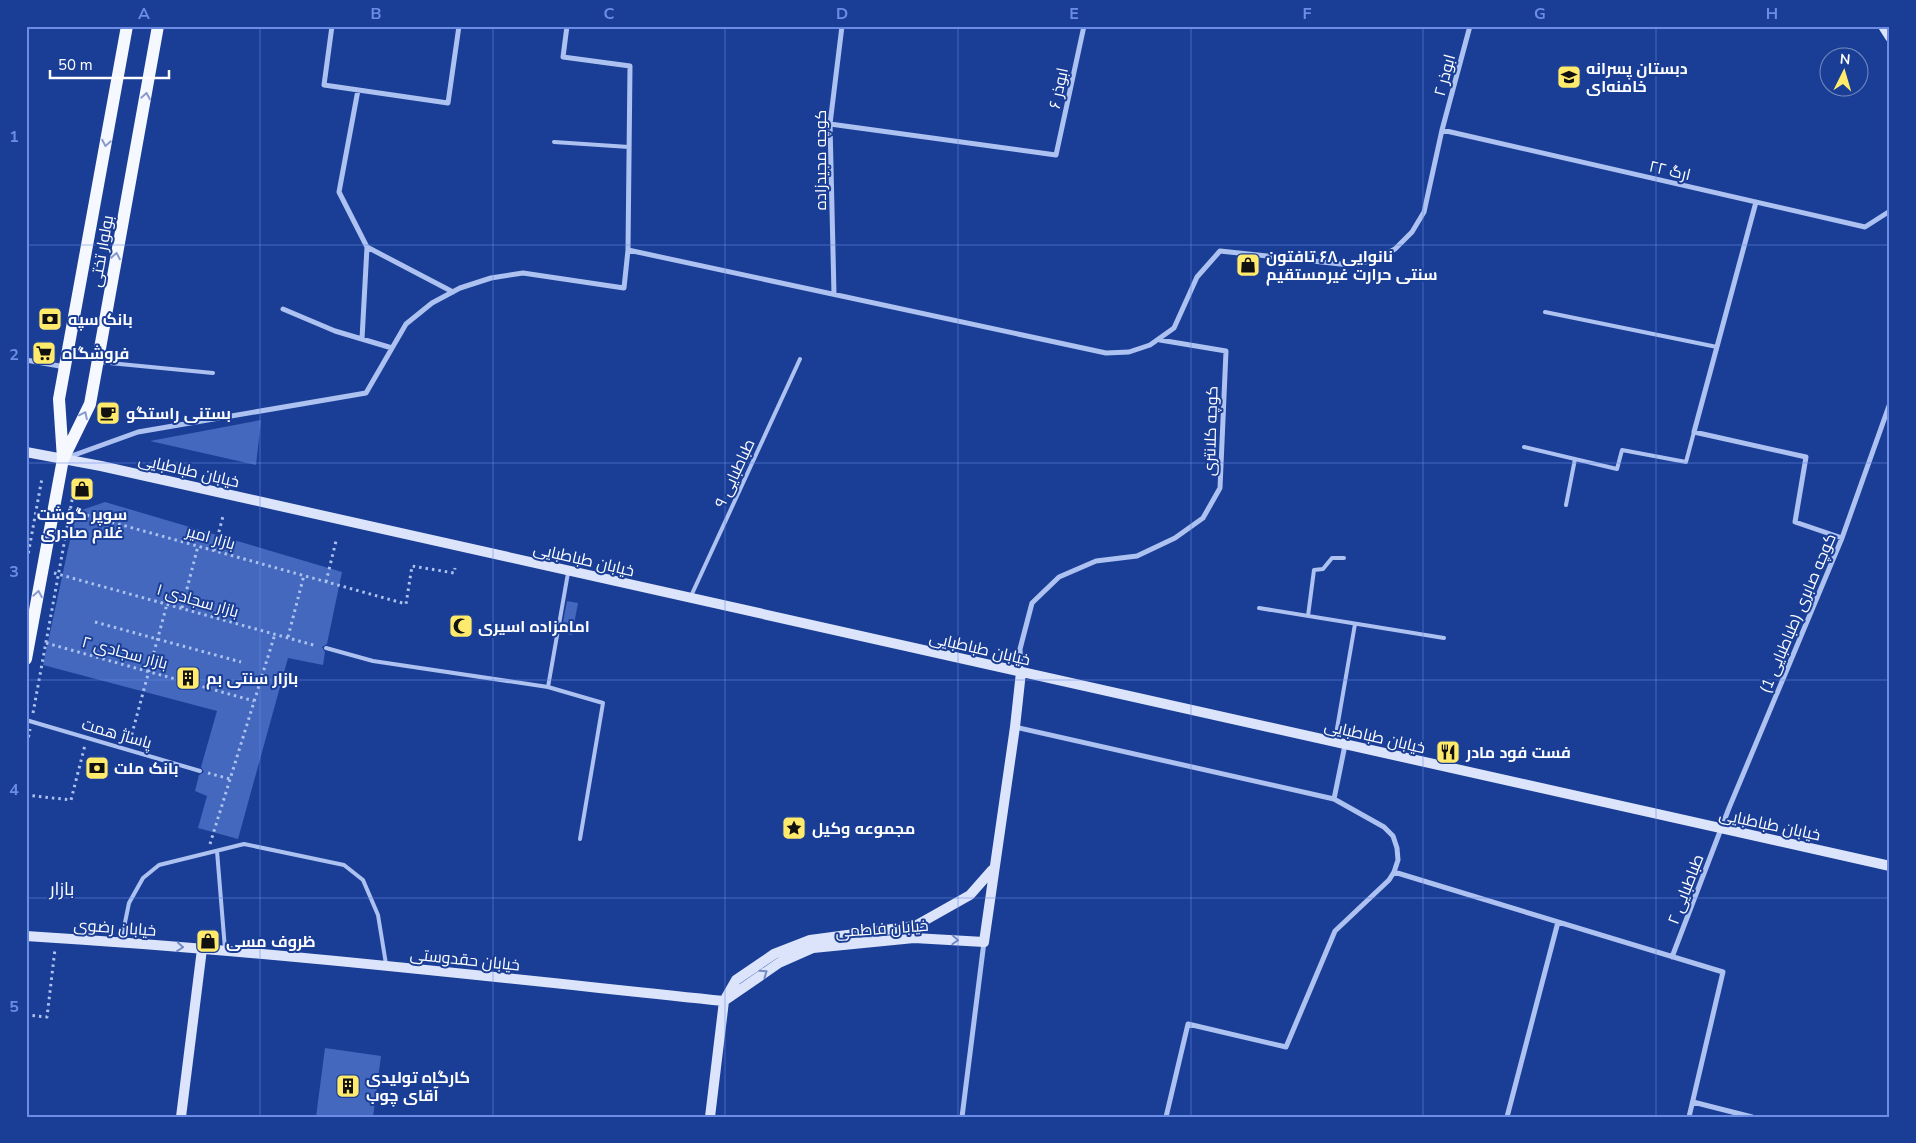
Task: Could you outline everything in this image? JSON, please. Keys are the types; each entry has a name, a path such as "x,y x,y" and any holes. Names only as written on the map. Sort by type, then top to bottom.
{"main road":[{"name":"بولوار تختی","path":"63,459 59,399 127,26"},
{"name":"بولوار تختی","path":"63,459 90,404 158,26"},
{"path":"1884,26 1890,37"},
{"name":"خیابان طباطبایی","path":"26,452 568,570 1334,743 1890,865"},
{"path":"26,659 63,459"},
{"path":"984,942 993,869 1015,727 1021,672"},
{"name":"خیابان فاطمی","path":"710,1117 724,1001 736,980 774,954 810,940 915,926 970,895 993,869"},
{"name":"خیابان رضوی","path":"26,936 202,949"},
{"name":"خیابان فاطمی","path":"724,1001 779,963 813,948 914,938 984,942"},
{"path":"181,1117 202,949"},
{"name":"خیابان حقدوستی","path":"202,949 724,1001"}],"street":[{"path":"332,26 324,85 448,103 459,26"},
{"path":"63,459 89,447 138,432 366,393 406,324 432,303 453,292 491,278 523,274 624,288 628,250 630,66 563,57 567,26"},
{"name":"کوچه مجیدزاده","path":"834,294 830,124 842,26"},
{"name":"ابوذر ۶","path":"830,124 1056,155 1084,26"},
{"name":"ابوذر ۲","path":"1160,340 1174,328 1197,277 1220,250 1350,265 1374,260 1395,249 1412,232 1424,212 1442,130 1470,26"},
{"path":"358,90 339,192 367,247 362,340"},
{"name":"ارگ ۲۲","path":"1442,130 1865,227 1890,211"},
{"path":"1756,202 1694,432 1806,457 1795,522 1842,538"},
{"path":"367,247 453,292"},
{"path":"628,250 1106,353 1129,352 1160,340"},
{"path":"282,309 335,331 392,348"},
{"name":"کوچه کلانتری","path":"1021,672 1020,649 1032,603 1060,577 1096,561 1137,556 1175,538 1203,518 1220,488 1226,351 1160,340"},
{"path":"26,360 65,367"},
{"name":"کوچه صابری (طباطبایی 1)","path":"1721,829 1842,538 1890,403"},
{"path":"1015,727 1334,799 1384,827 1393,836 1398,848 1398,860 1394,872 1335,931 1286,1047 1188,1024 1166,1117"},
{"path":"1334,799 1346,745"},
{"name":"طباطبایی ۲","path":"1672,957 1721,829"},
{"path":"1394,872 1723,972 1689,1117"},
{"path":"1508,1117 1558,922"},
{"path":"962,1117 984,942"},
{"path":"1692,1102 1752,1117"}],"lane":[{"path":"554,142 629,147"},
{"path":"1545,312 1717,347"},
{"name":"طباطبایی ۹","path":"690,598 800,359"},
{"path":"97,362 213,373"},
{"path":"1524,447 1617,469 1622,450 1686,462 1694,432"},
{"path":"1566,505 1575,459"},
{"path":"1308,616 1314,570 1323,568 1332,558 1344,558"},
{"path":"548,687 568,570"},
{"path":"1258,608 1444,638"},
{"path":"1334,743 1355,624"},
{"path":"326,648 373,661 548,687 603,704 580,839"},
{"name":"پاساژ همت","path":"26,720 200,771"},
{"path":"121,942 129,903 143,878 158,865 244,844 344,865 363,880 378,915 387,966"},
{"path":"217,851 226,951"}],"path":[{"path":"26,566 42,478"},
{"path":"26,750 75,484"},
{"name":"بازار امیر","path":"76,512 406,604 412,566 454,573 455,568"},
{"path":"214,551 223,516"},
{"path":"326,582 336,541"},
{"path":"182,608 198,546"},
{"name":"بازار سجادی ۱","path":"62,575 326,648"},
{"path":"288,638 304,576"},
{"path":"128,750 167,604"},
{"path":"95,622 241,662"},
{"path":"214,832 275,634"},
{"name":"بازار سجادی ۲","path":"47,644 254,701"},
{"path":"26,795 71,800 87,738"},
{"path":"200,771 230,780"},
{"path":"26,1015 47,1017 56,938"}],"building":[{"path":"261,420 256,465 150,441"},
{"name":"بازار سنتی بم","path":"105,502 342,572 327,644 322,647 325,652 323,665 288,658 238,839 198,828 207,796 195,791 199,775 204,772 201,767 217,711 43,665 76,512"},
{"path":"567,601 578,603 572,635 561,633"},
{"name":"کارگاه تولیدی آقای چوب","path":"325,1048 381,1056 373,1117 316,1117"}],"place":[{"name":"دبستان پسرانه خامنه‌ای","path":"1569,77"},
{"name":"نانوایی ۶۸ تافتون سنتی حرارت غیرمستقیم","path":"1248,265"},
{"name":"بانک سپه","path":"50,319"},
{"name":"فروشگاه","path":"44,353"},
{"name":"بستنی راستگو","path":"108,413"},
{"name":"سوپر گوشت غلام صادری","path":"82,489"},
{"name":"امامزاده اسیری","path":"461,626"},
{"name":"بازار سنتی بم","path":"188,678"},
{"name":"فست فود مادر","path":"1448,752"},
{"name":"بانک ملت","path":"97,768"},
{"name":"مجموعه وکیل","path":"794,828"},
{"name":"ظروف مسی","path":"208,941"},
{"name":"کارگاه تولیدی آقای چوب","path":"348,1086"}],"district":[{"name":"بازار","path":"62,889"}]}
